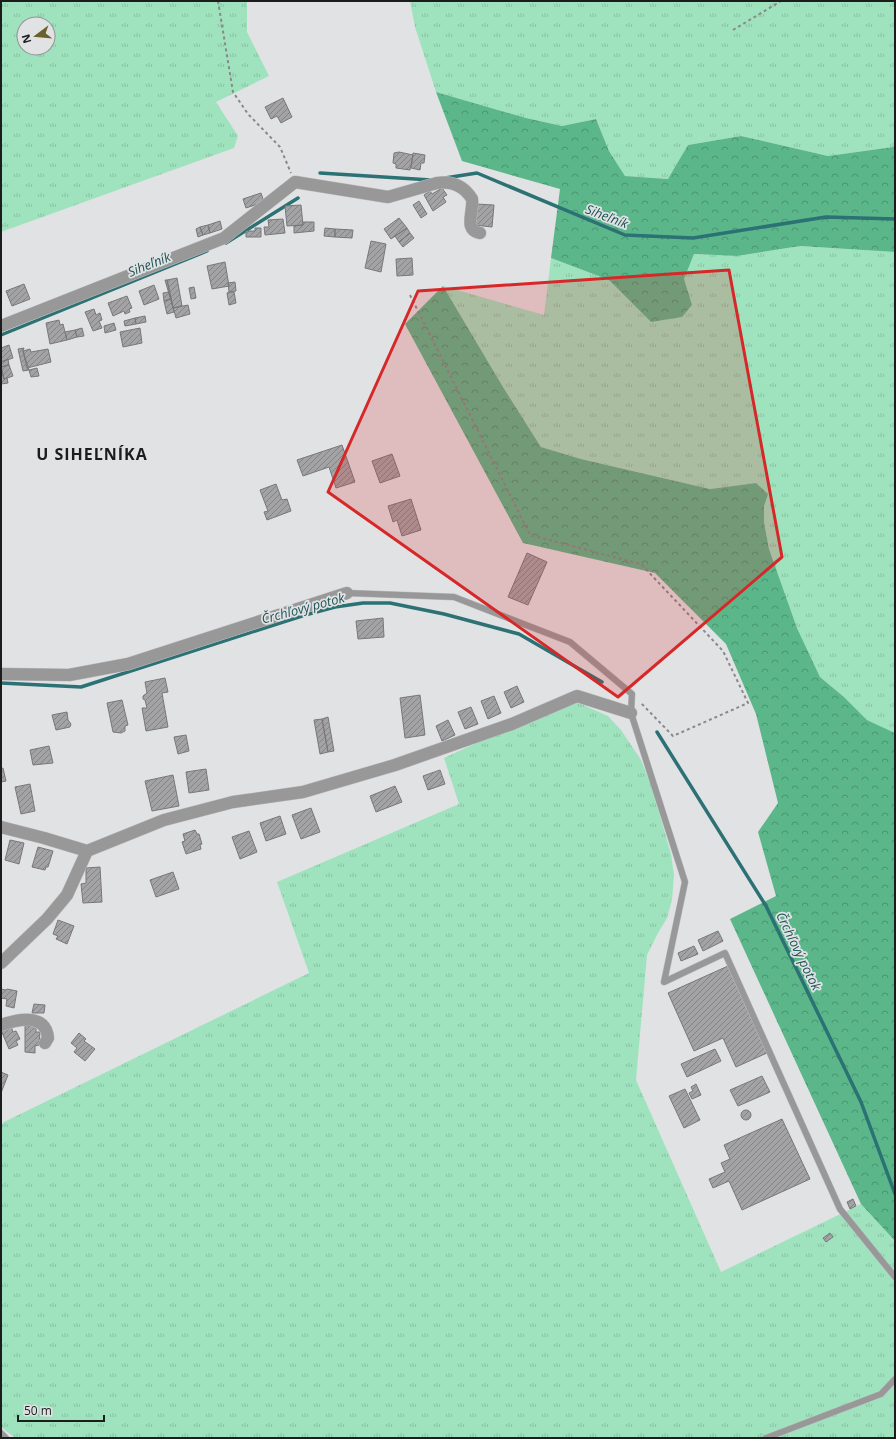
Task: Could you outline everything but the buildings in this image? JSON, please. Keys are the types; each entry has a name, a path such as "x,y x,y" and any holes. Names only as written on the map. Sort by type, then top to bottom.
{"street":[{"path":"1,326 224,238 295,182 388,197 437,183 452,183 464,189 472,199 470,225 472,230 476,233 480,233"},
{"path":"1,674 69,675 128,664 347,593"},
{"path":"1,827 86,851 164,820 233,802 302,792 395,765 512,724 577,696 631,712"},
{"path":"1,963 47,919 67,895 86,851"},
{"path":"1,1025 11,1022 36,1021 44,1025 48,1038 45,1042"}],"lane":[{"path":"347,593 454,598 570,642 632,694 631,712 685,882 664,982 725,953 840,1209 895,1277"},
{"path":"766,1438 881,1394 895,1379"},
{"path":"1,1433 6,1438"}],"path":[{"path":"218,1 233,92 248,114 280,147 295,182"},
{"path":"734,30 781,1"},
{"path":"410,295 530,535 641,564 723,651 748,703 673,736 632,694"}],"highlighted area":[{"path":"729,270 782,557 618,697 328,492 418,291"}],"green space":[{"path":"1,1 247,1 247,32 269,76 216,102 238,136 234,148 1,232"},
{"path":"410,1 895,1 895,145 893,147 828,156 741,136 688,145 669,179 625,176 609,151 596,119 562,126 526,118 436,92 415,27"},
{"path":"436,92 526,118 562,126 596,119 609,151 625,176 668,179 688,145 741,136 828,156 893,147 895,145 895,252 800,246 737,256 694,254 684,279 692,305 682,317 651,322 609,280 551,258 560,189 462,161"},
{"path":"800,246 895,252 895,733 867,720 844,697 820,677 797,628 769,549 764,522 764,506 756,483 710,489 581,459 541,447 503,387 443,286 544,315 551,258 609,280 651,322 684,279 694,254 737,256"},
{"path":"443,286 503,387 541,447 581,459 710,489 756,483 768,494 764,506 764,522 769,549 797,628 820,677 844,697 867,720 895,733 895,1241 861,1204 730,919 776,896 758,832 778,803 756,714 726,644 655,573 523,543 405,324"},
{"path":"571,701 608,716 621,730 641,760 651,785 671,854 674,875 672,900 667,918 647,955 636,1080 721,1272 861,1204 895,1241 895,1438 15,1438 1,1427 1,1125 4,1122 309,973 277,882 459,804 444,758 547,710"}],"waterway":[{"name":"Siheľník","path":"320,173 431,180"},
{"name":"Siheľník","path":"445,178 477,173 625,235 693,238 826,217 895,219"},
{"name":"Siheľník","path":"226,243 298,198"},
{"name":"Siheľník","path":"1,335 207,251"},
{"name":"Črchľový potok","path":"1,683 81,687 305,615 335,607 363,603 390,603 444,614 519,634 602,682"},
{"name":"Črchľový potok","path":"657,732 766,906 861,1102 895,1194"}],"district":[{"name":"U SIHEĽNÍKA","path":"92,454"}]}
